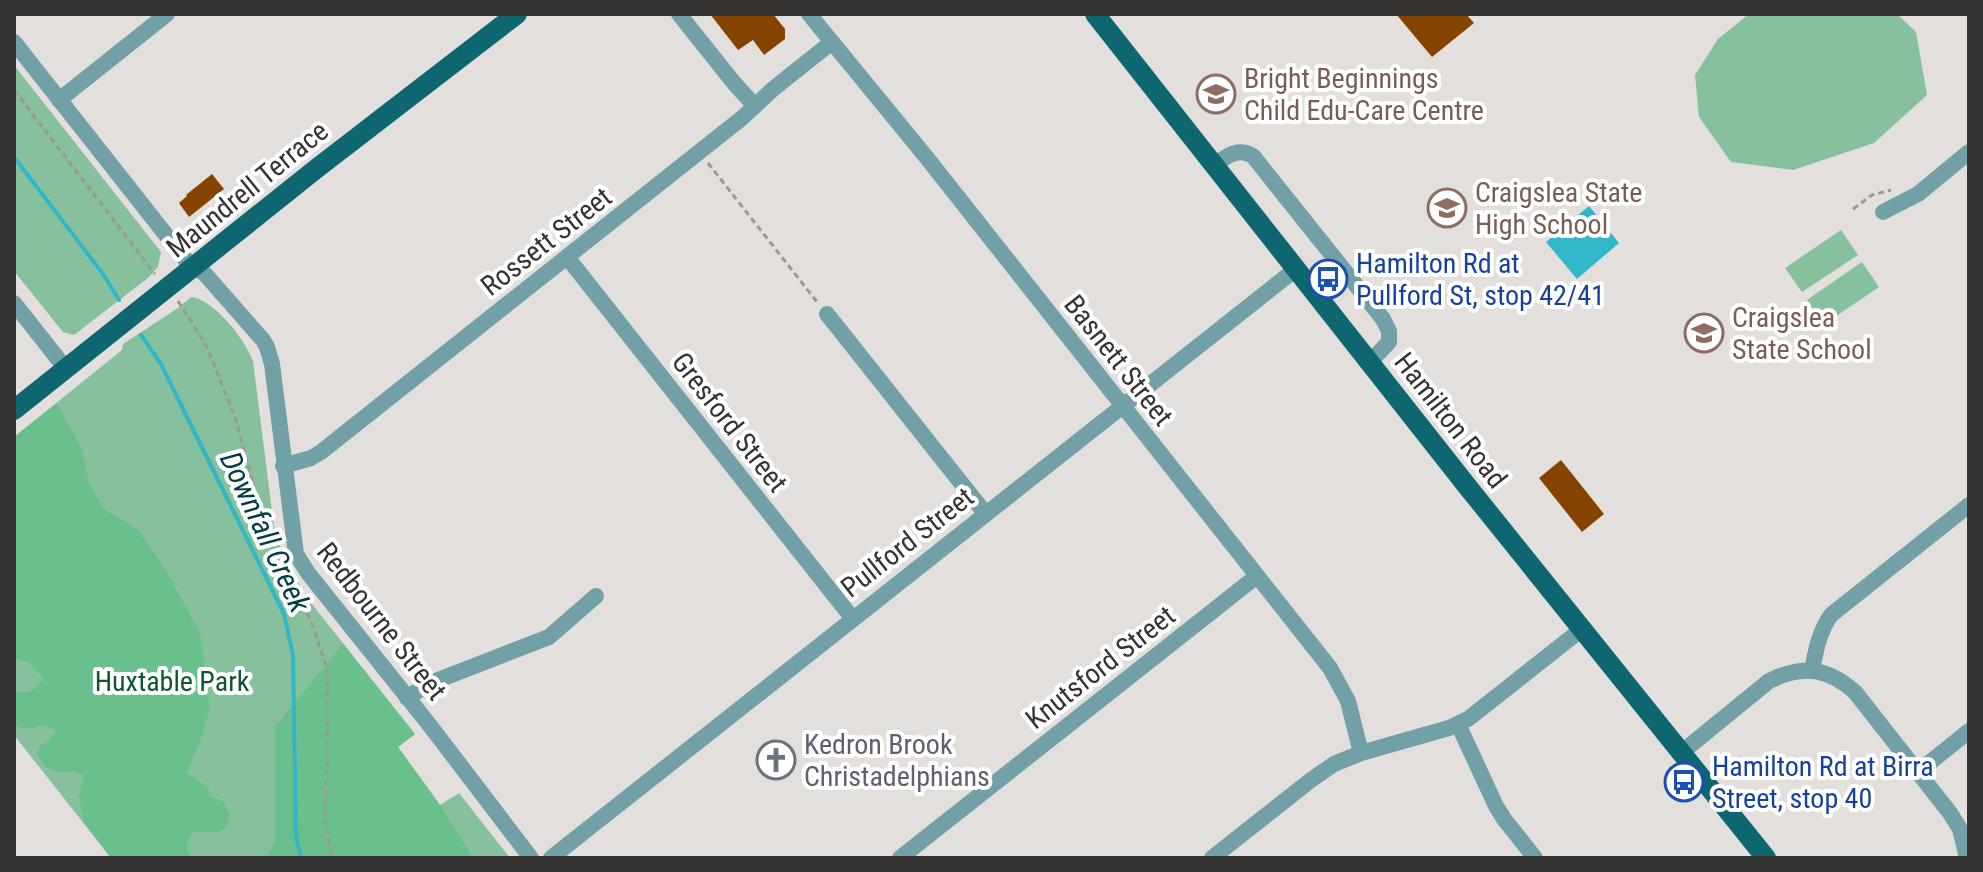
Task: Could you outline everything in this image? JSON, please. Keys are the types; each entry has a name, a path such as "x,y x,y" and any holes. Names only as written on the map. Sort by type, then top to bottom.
{"main road":[{"name":"Maundrell Terrace","path":"14,410 517,14"},
{"name":"Hamilton Road","path":"1095,14 1766,858"}],"street":[{"path":"59,100 167,14"},
{"path":"679,14 755,106"},
{"name":"Basnett Street","path":"809,14 1338,680 1348,701 1361,753"},
{"name":"Redbourne Street","path":"14,42 185,259 215,285 267,347 272,364 293,545 300,563 531,858"},
{"name":"Rossett Street","path":"283,466 321,452 699,152 832,42"},
{"path":"1214,165 1237,152 1253,156 1373,307 1386,325 1390,338 1385,348 1370,362"},
{"path":"1883,212 1918,194 1969,152"},
{"name":"Gresford Street","path":"567,257 853,619"},
{"name":"Pullford Street","path":"551,858 1296,269"},
{"path":"14,303 66,369"},
{"path":"827,314 985,513"},
{"path":"1812,670 1818,638 1831,615 1969,505"},
{"name":"Knutsford Street","path":"900,858 1257,576"},
{"path":"407,698 428,684 549,637 596,596"},
{"path":"1212,858 1323,771 1346,758 1458,724 1483,708 1582,629"},
{"path":"1682,752 1769,681 1791,672 1812,670 1828,674 1855,692 1956,822 1967,858"},
{"path":"1458,724 1496,806 1535,858"},
{"path":"1918,772 1969,731"}],"path":[{"path":"14,90 155,275"},
{"path":"699,152 827,314"},
{"path":"1853,209 1872,195 1895,189"},
{"path":"178,301 207,347 235,417 268,538 311,621 327,668 324,819 333,858"}],"green space":[{"path":"1749,14 1897,14 1916,32 1927,95 1874,143 1793,170 1731,162 1699,117 1695,75 1718,39"},
{"path":"14,65 161,252 158,267 148,278 74,335 63,332 14,271"},
{"path":"1841,230 1858,255 1802,292 1785,268"},
{"path":"1862,262 1879,287 1823,325 1807,300"},
{"name":"Huxtable Park","path":"191,297 209,305 228,322 253,361 274,527 278,542 304,594 415,734 398,747 440,805 459,793 510,858 111,858 14,735 14,437 122,350 123,344"},
{"path":"57,403 82,450 89,483 103,508 138,530 164,567 200,633 210,708 199,745 186,773 209,788 209,796 223,801 230,815 225,829 192,832 186,846 191,858 111,858 84,823 79,796 84,775 53,771 37,754 40,745 49,741 56,731 43,725 28,729 14,726 14,692 30,692 44,679 29,662 14,658 14,437"},
{"path":"343,644 415,734 398,747 473,858 266,858 275,842 275,727"}],"water":[{"path":"1589,206 1619,243 1577,279 1546,242"}],"building":[{"path":"710,14 773,14 785,29 785,39 764,55 753,40 738,50"},
{"path":"1396,14 1466,14 1474,23 1432,57"},
{"path":"212,174 224,189 189,217 179,203"},
{"path":"1561,460 1604,514 1582,532 1539,478"}],"waterway":[{"name":"Downfall Creek","path":"14,157 103,274 119,300"},
{"name":"Downfall Creek","path":"141,335 161,364 284,614 293,655 296,837 301,858"}],"place":[{"name":"Bright Beginnings Child Edu-Care Centre","path":"1216,94"},
{"name":"Craigslea State High School","path":"1447,208"},
{"name":"Hamilton Rd at Pullford St, stop 42/41","path":"1328,279"},
{"name":"Craigslea State School","path":"1704,333"},
{"name":"Kedron Brook Christadelphians","path":"776,760"},
{"name":"Hamilton Rd at Birra Street, stop 40","path":"1684,782"}]}
